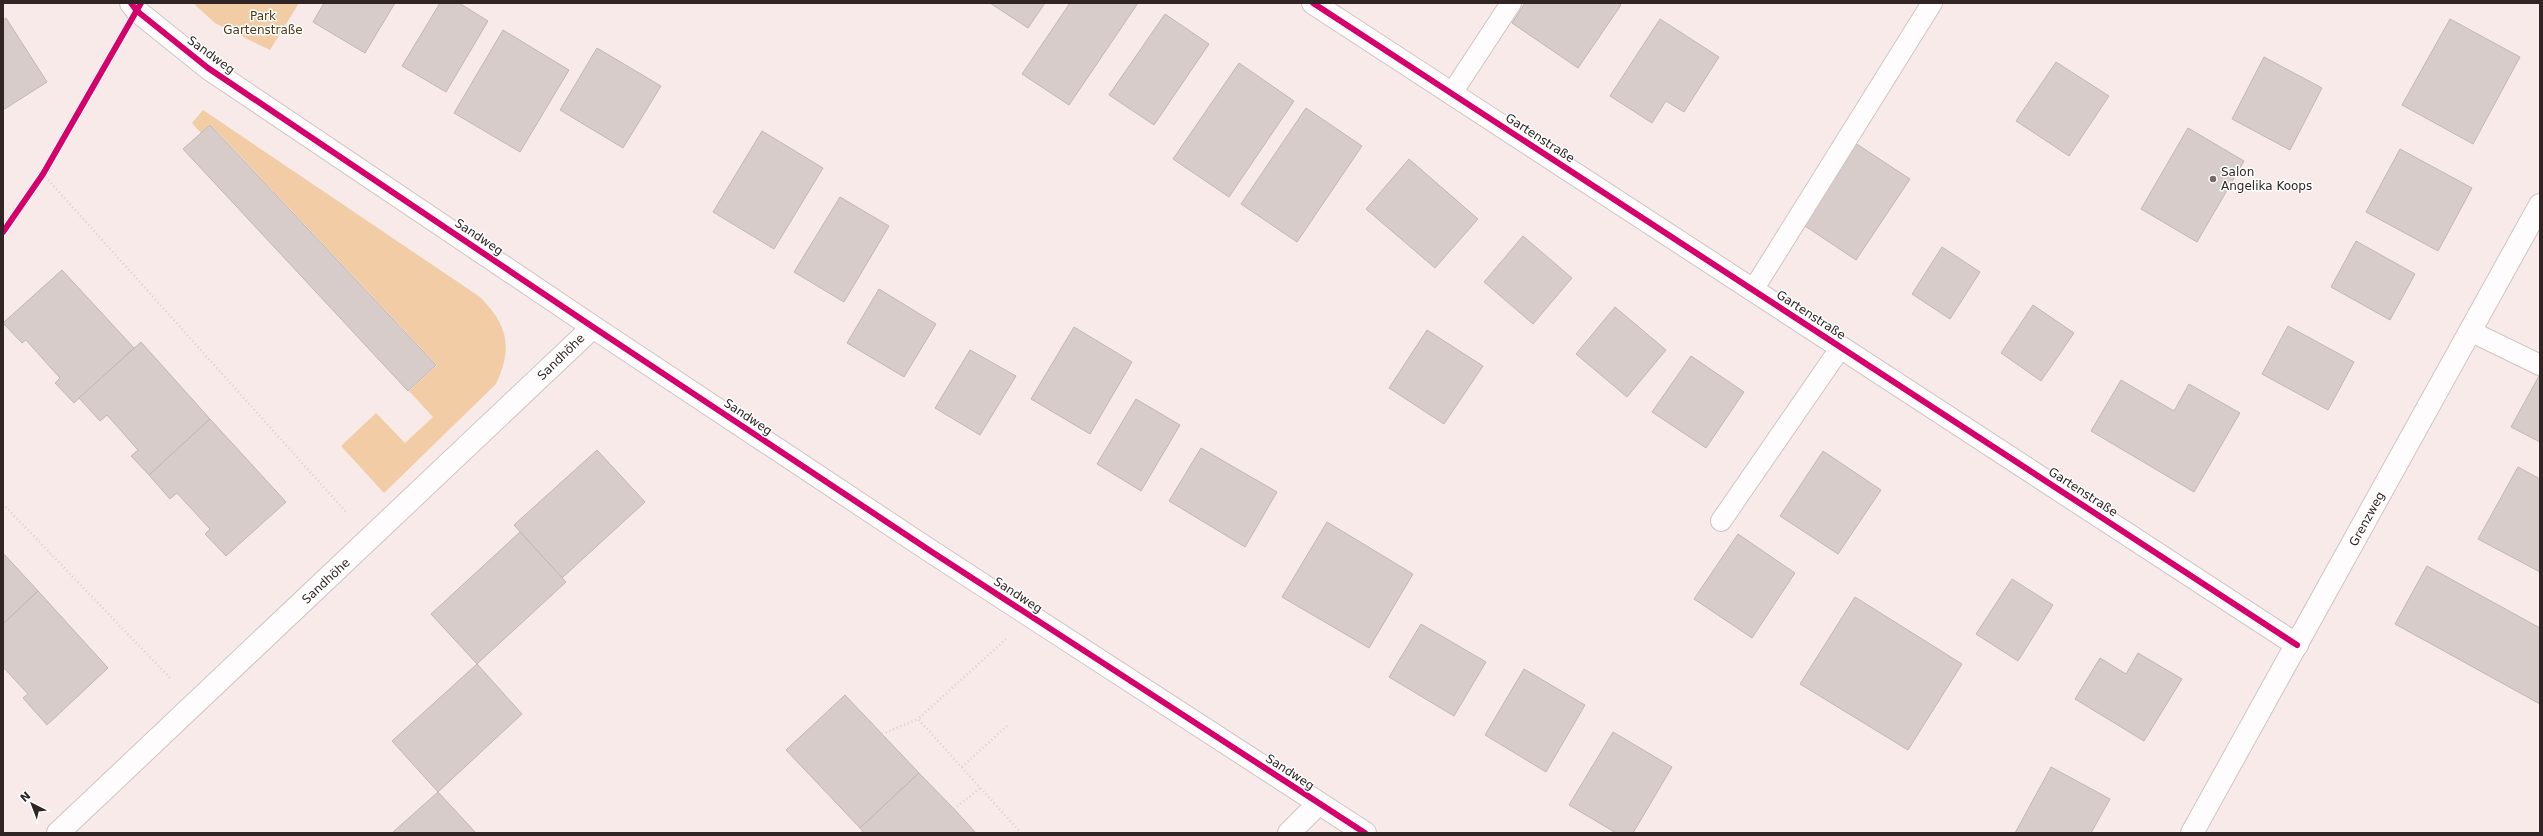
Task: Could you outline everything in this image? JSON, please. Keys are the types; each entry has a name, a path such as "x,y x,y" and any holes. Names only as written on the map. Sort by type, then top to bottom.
{"street":[{"name":"Sandweg","path":"131,3 137,11 208,68 593,327 1318,804 1365,833"},
{"name":"Gartenstraße","path":"1313,3 2297,645"},
{"name":"Grenzweg","path":"2192,833 2540,205"},
{"name":"Sandhöhe","path":"58,833 371,539 593,327"},
{"path":"1289,833 1318,804"}],"lane":[{"path":"1452,94 1511,3"},
{"path":"1753,290 1932,3"},
{"path":"2470,331 2540,365"},
{"path":"1721,521 1841,347"}],"path":[{"path":"43,174 371,539"},
{"path":"3,504 195,704"},
{"path":"882,734 918,719 1012,633"},
{"path":"918,719 1021,833"},
{"path":"962,767 1007,726"},
{"path":"954,809 980,788"}],"green space":[{"name":"Park Gartenstraße","path":"193,3 299,3 270,50 215,23"},
{"path":"203,110 480,297 497,317 502,327 506,348 505,359 496,384 384,493 341,446 376,413 405,443 433,417 409,391 437,365 210,124 201,133 192,123"}],"building":[{"path":"324,3 395,3 365,53 313,22"},
{"path":"440,3 459,3 488,21 446,92 402,66"},
{"path":"990,3 1045,3 1028,28"},
{"path":"1070,3 1138,3 1069,105 1022,74"},
{"path":"1525,3 1618,3 1621,5 1578,68 1512,23"},
{"path":"1165,14 1209,44 1154,125 1109,95"},
{"path":"6,18 47,82 3,110 3,20"},
{"path":"1660,19 1719,57 1684,112 1666,101 1652,123 1610,96"},
{"path":"2450,19 2520,57 2473,144 2402,105"},
{"path":"503,30 569,70 520,152 454,113"},
{"path":"597,48 661,86 623,148 560,110"},
{"path":"2264,57 2322,88 2290,150 2232,119"},
{"path":"2056,62 2109,96 2069,156 2016,121"},
{"path":"1239,63 1294,101 1229,197 1173,159"},
{"path":"1306,108 1362,146 1297,242 1241,204"},
{"path":"210,125 436,365 408,391 183,149"},
{"path":"2188,128 2244,161 2197,242 2141,209"},
{"path":"762,131 823,168 774,249 713,212"},
{"path":"1855,143 1910,179 1856,260 1802,224"},
{"path":"2400,149 2472,188 2438,251 2366,212"},
{"path":"1409,159 1478,219 1435,268 1366,209"},
{"path":"840,197 889,226 844,302 794,272"},
{"path":"1523,236 1572,278 1533,324 1484,282"},
{"path":"2356,241 2415,274 2390,320 2331,287"},
{"path":"1942,247 1980,272 1950,319 1912,294"},
{"path":"62,270 134,348 74,403 55,383 60,378 26,340 22,343 3,323"},
{"path":"879,289 936,324 904,377 847,343"},
{"path":"2033,305 2074,333 2041,381 2001,353"},
{"path":"1615,307 1666,350 1627,397 1576,354"},
{"path":"2288,326 2354,362 2328,410 2262,374"},
{"path":"1074,327 1132,362 1090,434 1031,399"},
{"path":"1427,330 1483,366 1444,424 1389,388"},
{"path":"141,342 210,419 149,475 131,456 138,450 107,415 100,421 79,398"},
{"path":"970,350 1016,376 980,435 935,408"},
{"path":"1691,356 1744,392 1706,448 1652,412"},
{"path":"2540,374 2540,442 2511,427"},
{"path":"2121,380 2174,411 2189,384 2240,413 2194,492 2091,431"},
{"path":"1136,399 1180,425 1141,491 1097,464"},
{"path":"210,419 286,502 226,556 205,534 210,529 177,493 170,499 149,475"},
{"path":"1201,448 1277,492 1245,547 1169,501"},
{"path":"597,450 645,502 562,578 514,525"},
{"path":"1823,451 1881,490 1838,554 1780,516"},
{"path":"2518,467 2540,479 2540,572 2478,539"},
{"path":"1327,522 1413,574 1369,648 1282,597"},
{"path":"520,532 566,582 477,664 431,614"},
{"path":"1738,534 1795,573 1752,638 1694,599"},
{"path":"3,553 38,591 3,624"},
{"path":"2427,566 2540,628 2540,704 2395,624"},
{"path":"2012,579 2053,605 2018,661 1976,634"},
{"path":"38,591 108,668 47,725 23,698 28,694 3,667 3,624"},
{"path":"1855,597 1962,664 1908,750 1800,684"},
{"path":"1421,624 1486,662 1454,716 1389,677"},
{"path":"2138,653 2182,679 2144,741 2075,699 2100,658 2126,674"},
{"path":"477,664 522,714 438,792 392,741"},
{"path":"1524,669 1585,705 1546,772 1485,735"},
{"path":"845,695 919,773 860,828 786,750"},
{"path":"1613,732 1672,767 1633,833 1616,833 1569,805"},
{"path":"2051,767 2110,799 2091,833 2015,833"},
{"path":"919,773 976,833 864,833 860,828"},
{"path":"438,792 476,833 392,833"}],"cycle path":[{"path":"131,3 137,11 208,68 593,327 932,552 1365,833"},
{"path":"3,232 43,174 141,3"},
{"path":"1313,3 2297,645"}],"place":[{"name":"Salon Angelika Koops","path":"2213,179"}]}
